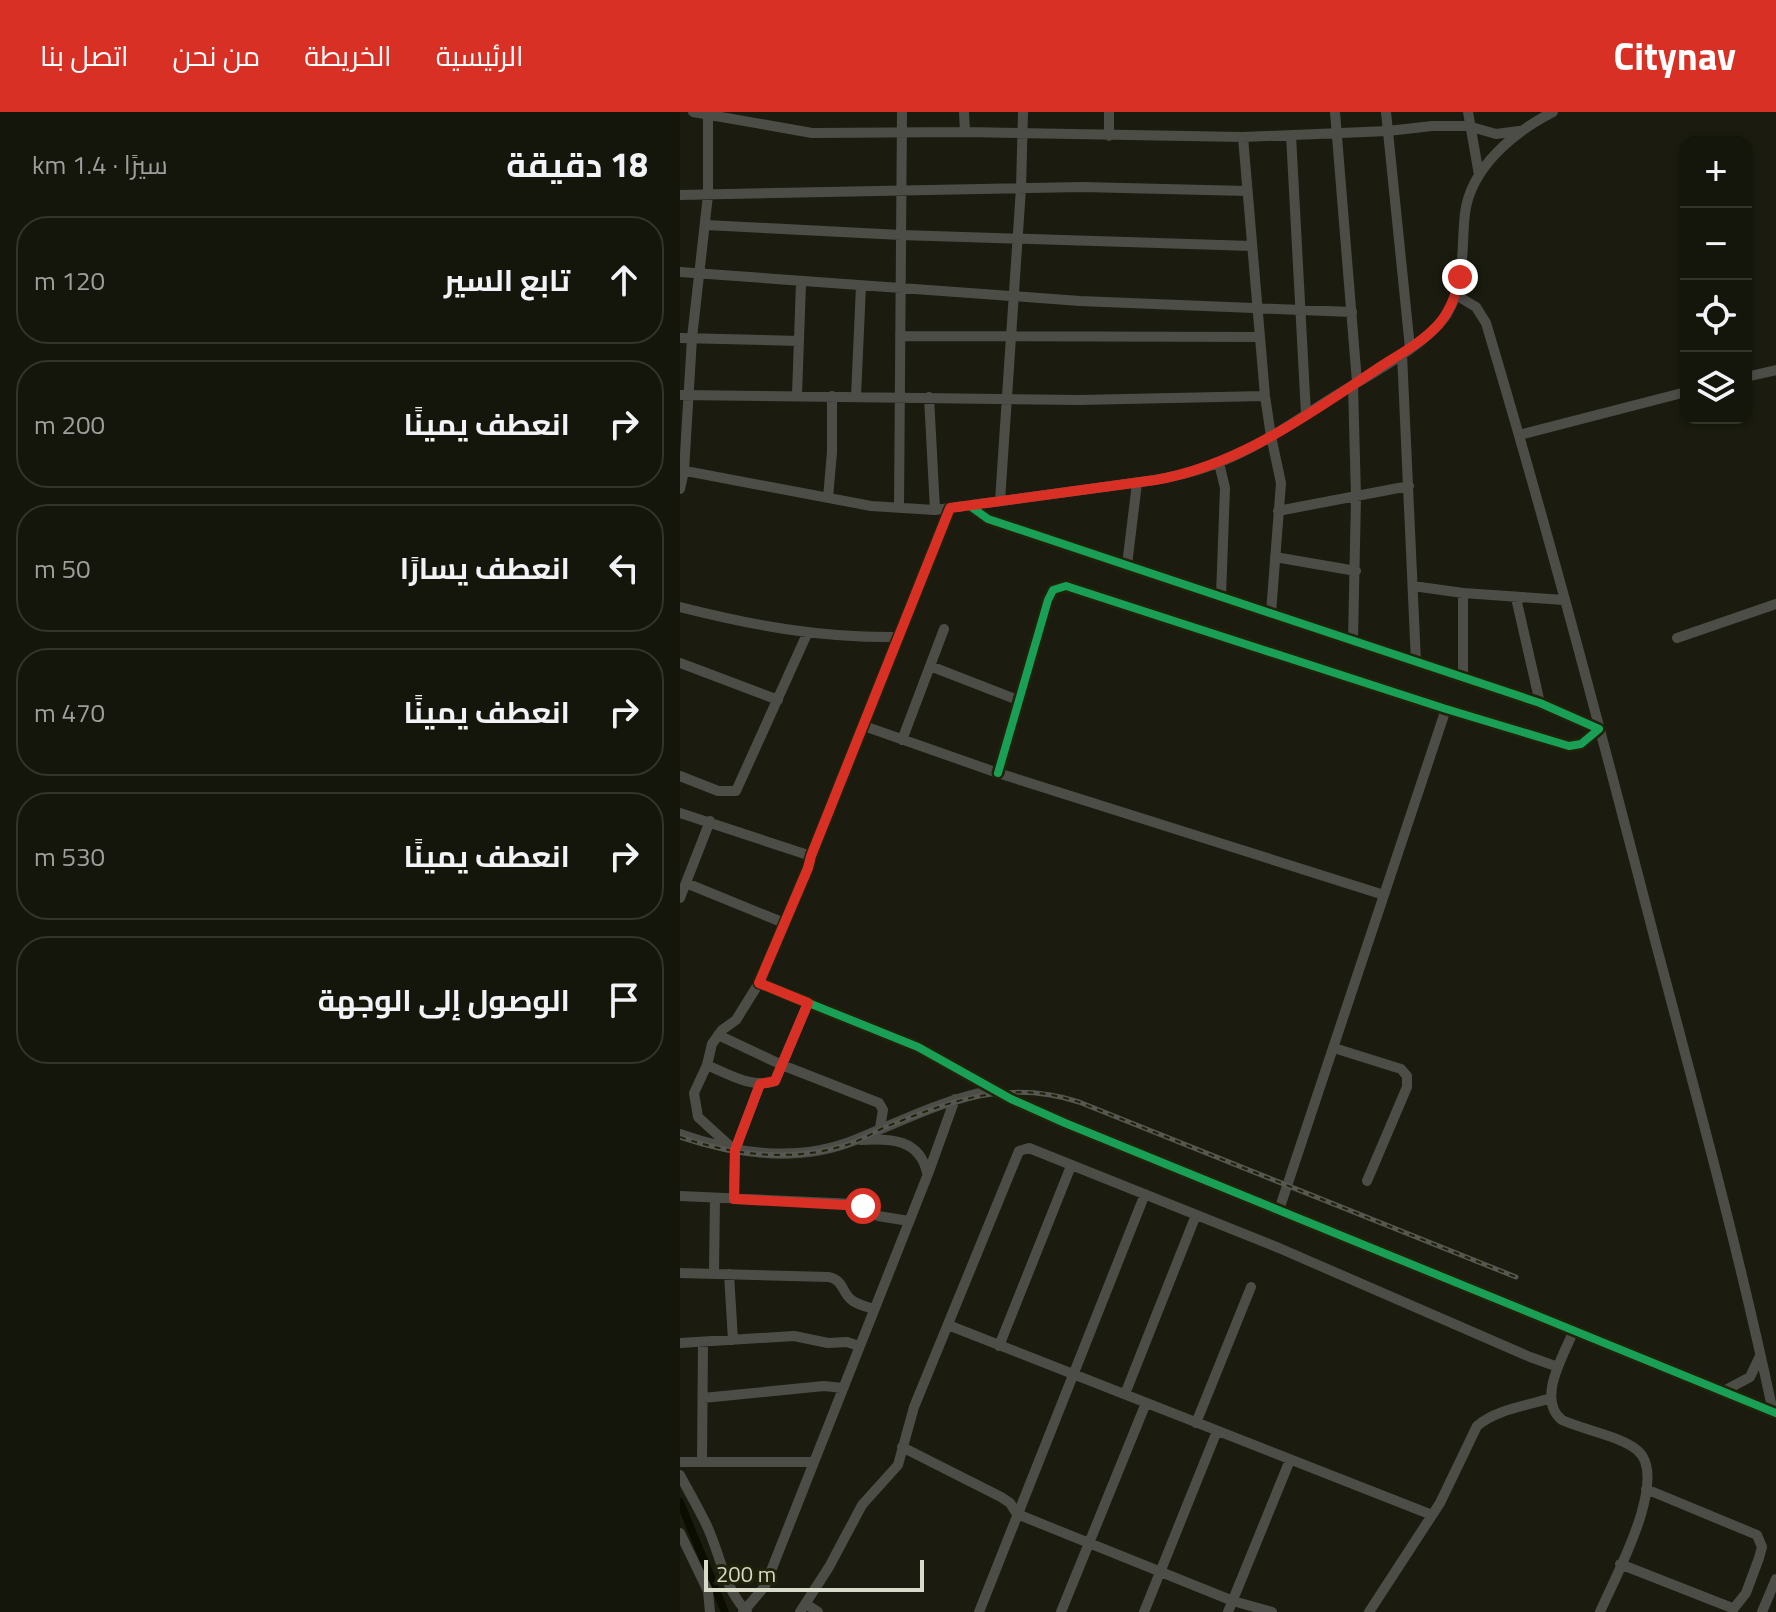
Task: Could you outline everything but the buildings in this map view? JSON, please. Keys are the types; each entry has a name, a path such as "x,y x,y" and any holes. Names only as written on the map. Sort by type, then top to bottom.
{"street":[{"path":"693,112 805,132 1243,137 1468,126 1496,134 1525,129"},
{"path":"899,508 902,112"},
{"path":"964,112 965,132"},
{"path":"1000,501 1021,188 1023,112"},
{"path":"1109,112 1109,136"},
{"path":"1335,112 1355,384 1356,571 1353,641"},
{"path":"1386,112 1406,351 1416,662"},
{"path":"1468,112 1468,126 1479,175"},
{"path":"682,471 828,498 935,510 1137,483 1183,475 1219,463 1271,436 1355,384 1436,327 1456,295 1462,265 1465,212 1479,175 1496,153 1525,129 1553,112"},
{"path":"680,489 684,395 706,225 708,113"},
{"path":"1291,135 1306,414"},
{"path":"1243,137 1265,396 1281,483 1271,613"},
{"path":"680,195 1021,188 1247,191"},
{"path":"706,225 901,235 1252,246"},
{"path":"680,272 1014,296 1352,312"},
{"path":"797,395 801,283"},
{"path":"856,396 861,286"},
{"path":"1456,295 1476,307 1486,323 1519,435 1631,839 1775,1413"},
{"path":"900,336 1260,337"},
{"path":"680,338 799,341"},
{"path":"1752,376 1776,370"},
{"path":"1519,435 1680,394"},
{"path":"684,395 1079,400 1265,396"},
{"path":"828,498 832,396"},
{"path":"929,397 935,510"},
{"path":"1219,463 1225,488 1221,596"},
{"path":"1127,565 1137,483"},
{"path":"1278,511 1409,486"},
{"path":"970,506 988,519 1540,703 1599,729"},
{"path":"735,1150 705,1125 694,1109 694,1093 718,1035 736,1020 759,983 808,868 950,508"},
{"path":"1275,557 1356,571"},
{"path":"998,773 1050,594 1056,587 1066,586 1569,746 1581,744 1599,729"},
{"path":"1413,586 1516,598 1564,600"},
{"path":"1463,593 1463,679"},
{"path":"1516,598 1540,703"},
{"path":"1677,638 1776,604"},
{"path":"680,607 807,634 846,638 898,637"},
{"path":"902,740 944,629"},
{"path":"680,776 718,791 736,791 807,634"},
{"path":"680,663 778,700"},
{"path":"930,666 1018,700"},
{"path":"1279,1210 1446,709"},
{"path":"864,726 998,773 1384,895"},
{"path":"680,813 811,856"},
{"path":"680,898 710,821"},
{"path":"686,883 784,923"},
{"path":"759,983 918,1047 994,1090 1065,1123 1775,1413"},
{"path":"707,1065 760,1084 775,1081 808,1003"},
{"path":"718,1035 782,1065 879,1103 883,1110 880,1128"},
{"path":"1334,1048 1401,1069 1407,1076 1407,1087 1367,1181"},
{"path":"734,1199 735,1150 760,1084"},
{"path":"680,1134 735,1150 788,1153 831,1147 955,1099 994,1090"},
{"path":"680,1475 708,1527 715,1554 734,1595 745,1611 765,1586 955,1099"},
{"path":"855,1140 885,1139 904,1144 922,1156 928,1174"},
{"path":"818,1612 803,1608 862,1505 898,1465 914,1407 1019,1151 1029,1148 1145,1194 1558,1367"},
{"path":"999,1346 1071,1166"},
{"path":"979,1612 1145,1194"},
{"path":"680,1196 857,1204 878,1216 909,1221"},
{"path":"714,1273 715,1198"},
{"path":"1125,1394 1196,1215"},
{"path":"680,1273 829,1277 844,1284 845,1292 856,1303 874,1309"},
{"path":"729,1274 733,1340"},
{"path":"1196,1423 1251,1287"},
{"path":"948,1325 1432,1515"},
{"path":"1574,1330 1558,1367 1551,1398 1554,1411 1562,1420 1637,1449 1646,1470 1646,1489 1636,1535 1600,1612"},
{"path":"680,1343 794,1336 859,1346"},
{"path":"702,1462 703,1342"},
{"path":"1724,1391 1750,1377 1761,1354"},
{"path":"703,1398 824,1386 843,1388"},
{"path":"1369,1612 1432,1515 1477,1426 1494,1415 1551,1398"},
{"path":"1061,1612 1146,1403"},
{"path":"1144,1612 1217,1431"},
{"path":"902,1447 1001,1497 1010,1503 1017,1514 1160,1572 1231,1607 1272,1612"},
{"path":"1231,1607 1290,1460"},
{"path":"680,1462 814,1462"},
{"path":"1620,1564 1731,1610 1746,1593 1759,1558 1762,1547 1757,1535 1646,1489"},
{"path":"680,1533 708,1591 710,1612"},
{"path":"1762,1612 1776,1579"}],"waterway":[{"path":"680,1502 725,1612"}],"railway":[{"path":"680,1137 741,1152 802,1154 849,1144 888,1126 959,1101 1005,1093 1053,1095 1079,1102 1516,1277"}],"cycle path":[{"path":"970,506 988,519 1540,703 1599,729 1581,744 1569,746 1066,586 1053,590 1048,600 998,773"},
{"path":"950,508 808,868 759,983 918,1047 1011,1099 1065,1123 1776,1413"}],"route":[{"path":"863,1206 734,1199 735,1150 760,1084 775,1081 808,1003 759,983 808,868 950,508 1155,480 1219,463 1271,436 1410,348 1436,327 1446,314 1456,295 1460,277"}]}
